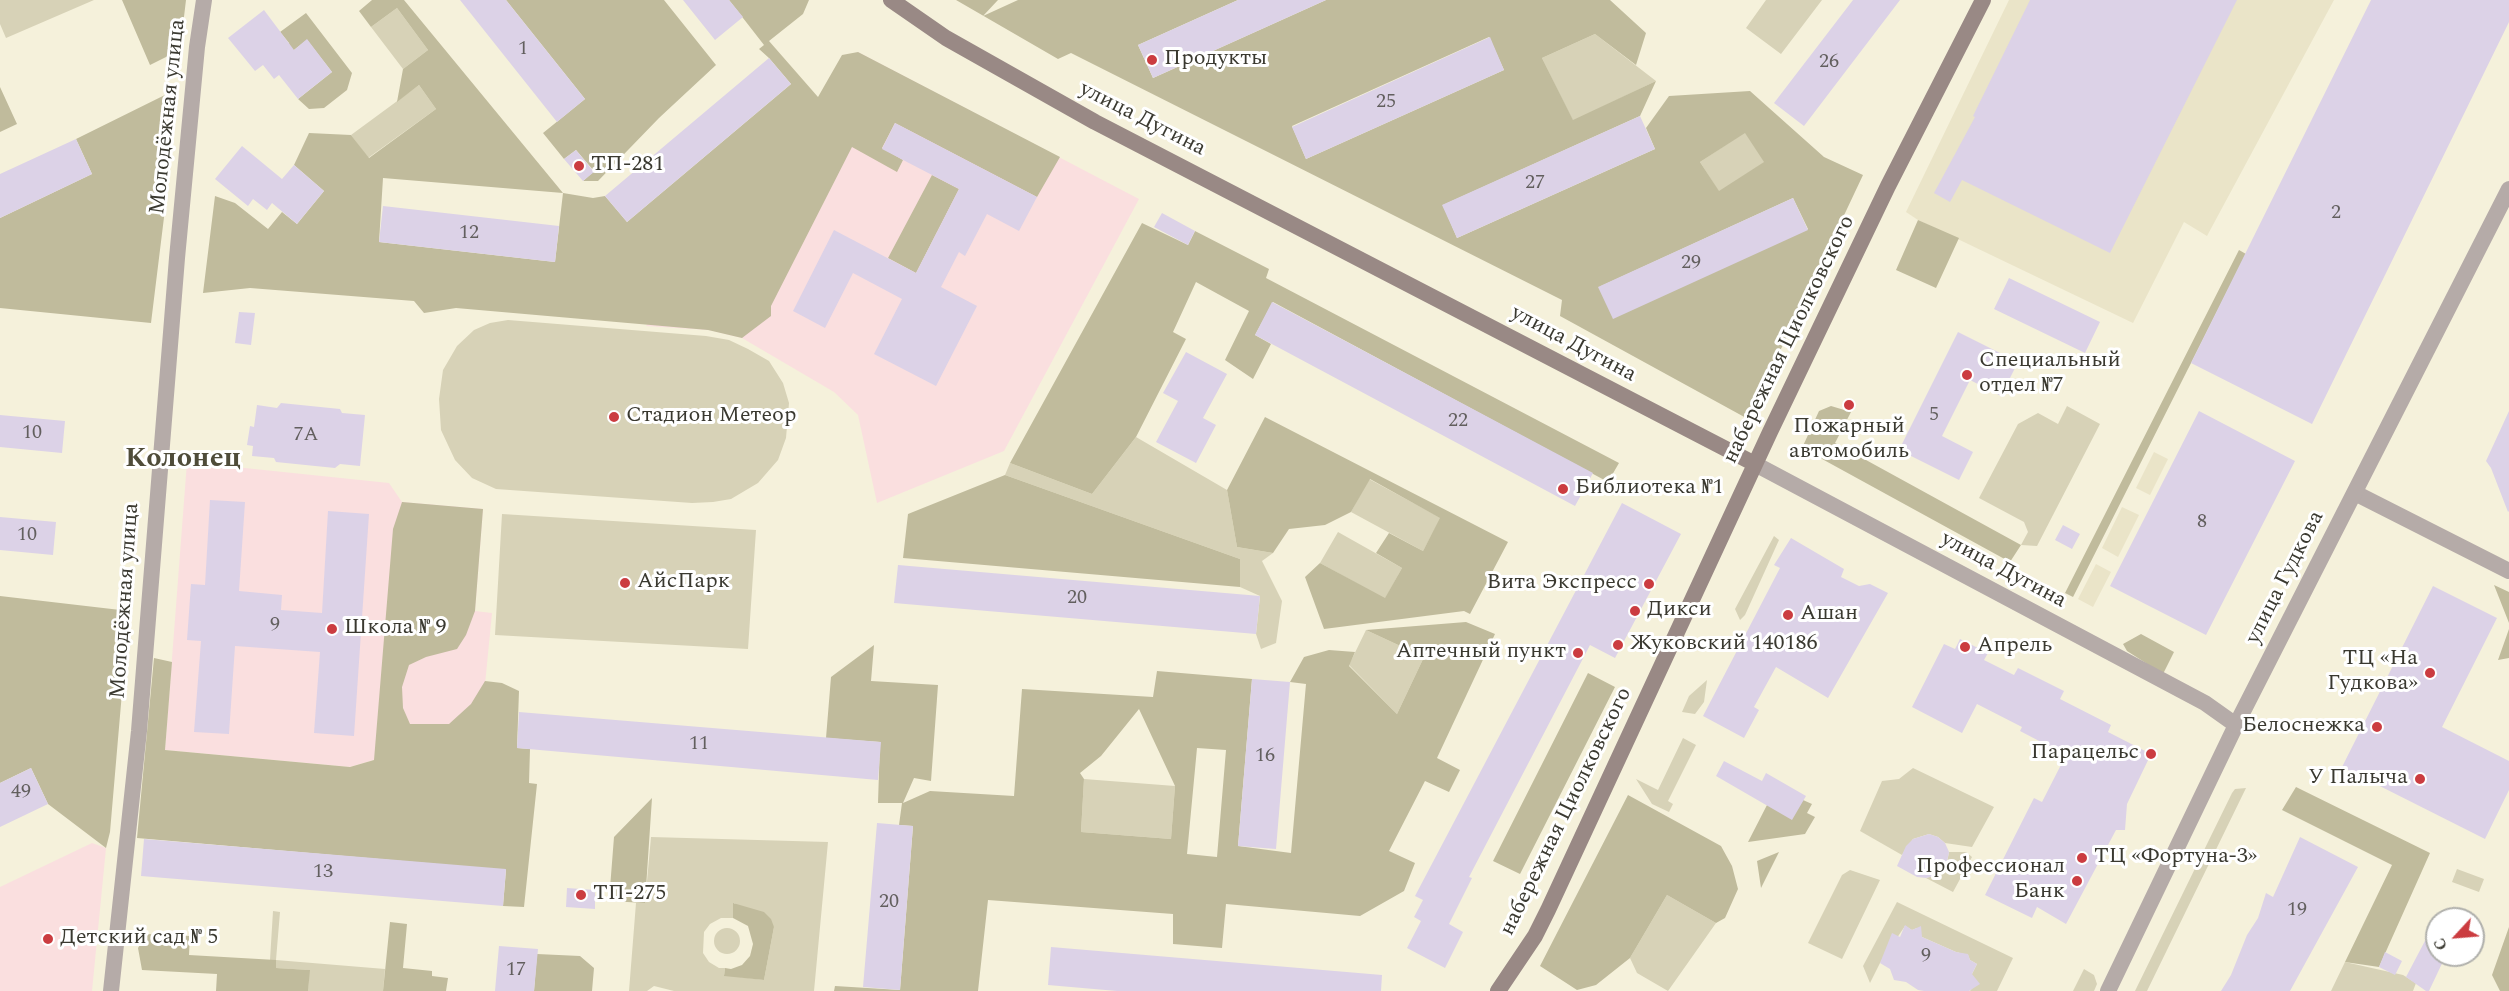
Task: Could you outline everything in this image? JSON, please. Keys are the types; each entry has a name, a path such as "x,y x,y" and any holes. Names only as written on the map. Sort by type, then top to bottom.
{"main road":[{"name":"улица Дугина","path":"891,0 956,44 1095,122 1755,464"},
{"name":"набережная Циолковского","path":"1498,991 1535,936 1548,910 1755,464 1888,186 1983,0"}],"street":[{"name":"Молодёжная улица","path":"111,991 139,731 177,258 204,0"},
{"name":"улица Гудкова","path":"2108,991 2236,725 2509,189"},
{"name":"улица Дугина","path":"1755,464 2205,704 2236,725"},
{"path":"2355,493 2509,571"}],"shaded area":[{"path":"0,0 94,0 6,38 0,24"},
{"path":"122,0 186,0 180,50 150,65"},
{"path":"372,0 404,0 563,193 593,198 605,196 627,222 791,84 759,49 764,45 729,0 809,0 803,14 769,41 818,97 842,55 858,52 1060,157 1037,197 895,123 882,148 903,160 897,172 852,147 771,306 771,316 742,338 708,330 456,308 424,313 414,301 250,288 203,293 215,196 235,203 268,229 282,212 297,224 324,191 294,165 309,133 351,135 369,158 436,109 419,85 397,102 403,69 428,50 397,8 371,27 359,11","holes":["383,178 563,193 555,262 379,242"]},
{"path":"506,0 664,0 716,65 659,118 598,181 583,181 594,171 576,150 564,159 543,133 585,99"},
{"path":"956,0 998,0 983,16"},
{"path":"1018,0 1238,0 1138,45 1153,78 1326,0 1610,0 1646,33 1636,65 1595,34 1542,58 1573,120 1656,81 1640,116 1443,205 1457,238 1655,149 1646,128 1669,96 1750,91 1824,157 1863,175 1748,419 1560,316 1562,300 1071,53 1058,59 983,16","holes":["1489,37 1504,70 1306,159 1292,126","1745,133 1764,162 1719,191 1700,162","1793,198 1808,229 1599,287"]},
{"path":"1766,0 1822,0 1781,54 1746,28"},
{"path":"2009,0 2334,0 2207,236 2184,222 2133,323 1918,220 1906,212"},
{"path":"397,8 428,50 403,69 371,27"},
{"path":"306,13 352,73 347,90 324,108 309,109 298,99 332,72 307,40 290,53 289,43 280,32"},
{"path":"1595,34 1656,81 1573,121 1542,58"},
{"path":"858,52 1139,199 1004,451 877,503 858,415 834,392 742,338 709,330 646,326 812,134"},
{"path":"419,85 436,109 368,158 351,135"},
{"path":"0,87 17,124 0,132"},
{"path":"175,90 167,193 151,323 0,308 0,218 92,174 76,139"},
{"path":"1745,132 1765,162 1719,192 1700,162"},
{"path":"932,175 959,189 916,273 888,258"},
{"path":"1918,220 1959,238 1936,288 1896,270"},
{"path":"1142,223 1188,245 1195,231 1269,269 1266,278 1619,463 1608,482 1273,302 1255,335 1271,344 1253,379 1225,360 1249,311 1196,282 1173,332 1186,339 1136,437 1092,494 1010,463"},
{"path":"2239,250 2246,254 2073,597 2065,593"},
{"name":"Стадион Метеор","path":"508,320 706,336 729,340 748,349 769,361 783,383 789,403 786,438 778,460 758,483 731,499 713,502 692,503 496,489 472,478 455,460 441,430 439,399 443,370 457,346 474,330 490,323"},
{"path":"1831,406 1851,412 1835,443 2021,545 2010,562 1802,448 1819,411"},
{"path":"2067,406 2100,424 2037,546 2021,545 2028,532 2024,522 1979,498 2018,424 2038,413 2058,424"},
{"path":"1265,417 1508,542 1470,614 1464,611 1324,629 1305,577 1320,563 1385,598 1402,568 1376,553 1389,533 1423,551 1440,518 1370,479 1351,512 1325,525 1289,529 1273,553 1237,547 1227,490"},
{"path":"1136,437 1227,490 1237,547 1273,553 1262,561 1282,601 1276,643 1261,649 1256,634 1260,596 1240,587 1240,559 1005,475 1010,463 1092,494"},
{"path":"2154,452 2168,459 2150,495 2136,488"},
{"name":"Школа № 9","path":"187,462 389,483 402,502 483,509 475,611 492,613 477,766 384,757 350,767 165,750"},
{"path":"1005,475 1240,559 1240,587 903,558 908,514"},
{"path":"1369,479 1441,518 1423,551 1351,512"},
{"path":"402,502 483,509 475,611 466,635 457,649 426,657 409,665 402,687 403,708 410,724 449,724 471,704 485,681 502,683 519,691 517,748 530,749 529,783 537,784 524,907 503,906 506,870 137,838 154,658 172,662 165,750 350,767 374,760 393,529"},
{"path":"2122,507 2139,515 2118,557 2102,548"},
{"name":"АйсПарк","path":"502,514 756,530 748,649 495,635"},
{"path":"1338,532 1402,568 1385,599 1320,563"},
{"path":"1774,536 1779,540 1745,615 1740,620 1735,609"},
{"path":"2096,564 2111,572 2093,607 2078,599"},
{"path":"2494,585 2509,592 2509,623"},
{"path":"0,596 129,611 110,832 106,848 48,804 31,768 0,783"},
{"path":"1466,622 1495,634 1437,758 1460,770 1449,792 1425,781 1389,851 1415,863 1404,891 1360,916 1226,904 1222,948 1173,944 1173,914 988,900 978,991 834,991 835,986 900,990 913,826 899,825 902,803 878,803 880,742 826,738 831,677 874,645 871,681 938,685 931,781 914,778 903,803 930,791 1014,796 1022,689 1153,697 1157,671 1252,679 1238,846 1291,853 1306,684 1290,682 1304,657 1329,650 1355,652 1349,666 1397,714 1424,657 1366,630","holes":["1139,709 1175,786 1171,839 1081,832 1084,779 1080,773 1101,756","1197,748 1226,750 1217,857 1187,854"]},
{"path":"2509,629 2509,658 2498,660"},
{"path":"1366,630 1424,657 1397,714 1349,665"},
{"path":"2141,634 2174,652 2163,674 2127,651 2123,644"},
{"path":"1588,673 1615,687 1520,874 1493,861"},
{"path":"1707,680 1704,702 1695,714 1682,712 1689,696"},
{"path":"1683,738 1696,745 1668,801 1673,804 1669,812 1652,804 1636,779 1658,790"},
{"path":"1913,768 1994,807 1972,847 1945,843 1929,834 1913,839 1902,855 1860,831 1882,781 1899,779"},
{"path":"1084,779 1175,786 1171,839 1081,832"},
{"path":"2296,787 2430,853 2379,967 2345,962 2392,865 2282,810"},
{"path":"2246,788 2147,991 2135,991 2232,793 2235,789"},
{"path":"1628,795 1721,846 1732,866 1738,889 1725,918 1716,923 1667,895 1630,958 1596,985 1577,990 1540,966"},
{"path":"652,798 645,903 609,901 614,837"},
{"path":"1803,800 1812,804 1807,813 1815,817 1805,834 1748,842 1767,805"},
{"path":"651,837 828,842 814,991 674,991 654,986 647,991 629,991 636,903 645,903","holes":["734,903 774,927 764,980 724,975 725,968 719,968 709,962 703,953 704,932 710,924 721,918 733,918"]},
{"name":"Детский сад № 5","path":"92,843 106,848 92,991 0,991 0,887"},
{"path":"1779,852 1761,888 1757,861"},
{"path":"1949,852 1966,852 1972,857 1953,892 1926,878 1937,875 1946,867"},
{"path":"2457,869 2484,879 2479,892 2452,882"},
{"path":"1850,870 1880,880 1842,959 1808,943 1842,875"},
{"path":"1667,895 1716,923 1668,991 1637,973 1630,958"},
{"path":"1897,902 2013,958 1997,991 1970,991 1977,981 1971,976 1977,964 1970,960 1968,955 1922,937 1917,928 1912,930 1905,926 1880,963 1870,983 1863,966"},
{"path":"733,903 764,912 771,919 774,927 764,980 724,976 725,968 731,969 742,965 750,956 753,944 748,926 733,918"},
{"path":"273,911 280,912 276,960 385,969 383,991 308,991 309,970 275,968 270,960"},
{"path":"390,922 407,924 403,968 432,971 432,976 448,978 446,991 383,991"},
{"path":"2509,927 2509,991 2500,991 2492,975"},
{"path":"727,928 736,932 740,941 736,950 727,954 718,950 714,941 718,932"},
{"path":"146,934 190,936 189,955 276,960 276,968 310,970 308,991 216,991 217,974 142,970 138,948"},
{"path":"537,954 580,956 594,968 592,991 534,991"},
{"path":"2345,962 2403,975 2416,983 2413,991 2331,991"},
{"path":"2084,969 2094,975 2097,984 2094,991 2073,991"}],"building":[{"path":"460,0 506,0 585,99 557,122"},
{"path":"683,0 729,0 743,17 715,40"},
{"path":"1238,0 1326,0 1153,78 1138,45"},
{"path":"1853,0 1900,0 1804,126 1774,103"},
{"path":"2030,0 2237,0 2110,253 1962,180 1950,202 1934,193 1975,117 1973,116"},
{"path":"2371,0 2509,0 2509,22 2312,424 2191,363"},
{"path":"264,10 294,50 307,39 332,72 298,99 279,75 274,79 263,65 255,71 228,38"},
{"path":"1490,37 1504,70 1306,159 1292,127"},
{"path":"769,58 791,84 627,222 605,196"},
{"path":"1640,116 1655,149 1457,238 1442,205"},
{"path":"895,123 1037,197 1019,231 987,214 965,256 959,252 941,287 977,306 936,386 874,354 902,299 853,273 825,328 793,311 834,230 916,273 959,189 882,149"},
{"path":"76,139 92,174 0,218 0,174"},
{"path":"242,146 282,179 294,165 324,191 297,224 272,203 267,210 253,199 248,206 215,179"},
{"name":"ТП-281","path":"576,150 594,172 583,181 564,159"},
{"path":"1793,198 1808,230 1613,319 1598,287"},
{"path":"383,206 559,226 555,262 379,242"},
{"path":"1162,213 1195,231 1188,245 1154,227"},
{"path":"2009,278 2100,322 2085,353 1994,309"},
{"path":"1272,302 1593,473 1575,506 1255,335"},
{"path":"239,312 255,313 251,345 235,343"},
{"path":"1958,332 2018,362 2001,396 1970,380 1942,436 1973,452 1959,480 1899,450"},
{"path":"1186,352 1227,374 1203,418 1216,425 1196,463 1156,442 1178,401 1163,393"},
{"path":"281,403 340,409 342,413 365,415 360,466 340,464 335,468 276,462 274,458 252,456 253,446 247,445 250,426 254,427 257,405 277,408"},
{"path":"2199,411 2295,461 2206,635 2110,586"},
{"path":"2509,411 2508,512 2491,468 2486,461"},
{"path":"0,415 65,421 62,453 0,447"},
{"path":"210,500 245,502 239,591 282,595 281,610 322,613 328,511 369,514 354,736 314,733 320,652 235,646 229,734 194,732 201,641 187,640 191,584 205,585"},
{"path":"1622,503 1681,534 1615,658 1590,645 1469,877 1472,878 1449,924 1463,932 1445,968 1407,948 1421,921 1414,917 1423,900 1415,896"},
{"path":"0,517 56,522 53,555 0,550"},
{"path":"2063,525 2080,534 2072,549 2055,540"},
{"path":"1791,538 1844,569 1841,577 1859,586 1870,584 1888,593 1828,698 1776,667 1754,707 1759,710 1744,738 1703,716 1780,568 1774,565"},
{"path":"898,565 1260,596 1256,634 894,603"},
{"name":"ТЦ «На Гудкова»","path":"2433,586 2497,618 2442,727 2509,761 2509,790 2485,839 2342,767"},
{"path":"1960,639 1988,653 1984,660 2014,675 2018,668 2064,691 2060,699 2111,725 2108,732 2151,754 2127,804 2125,830 2116,830 2066,924 2037,907 2032,918 1985,895 2034,798 2042,802 2066,755 2020,731 2022,727 1977,704 1962,733 1912,707 1944,644 1955,649"},
{"path":"1252,679 1290,682 1276,849 1238,846"},
{"path":"519,712 881,742 878,780 517,748"},
{"path":"1724,761 1762,781 1766,773 1806,796 1792,820 1716,776"},
{"path":"31,768 48,804 0,827 0,783"},
{"path":"877,823 913,826 900,990 863,987"},
{"path":"1929,834 1945,843 1949,852 1946,867 1937,875 1926,878 1917,877 1897,866 1906,846 1913,839"},
{"path":"2300,837 2358,867 2290,991 2221,991 2231,975 2247,935 2258,918 2266,893 2273,897"},
{"path":"144,839 506,869 503,906 141,876"},
{"name":"ТП-275","path":"567,888 595,890 595,909 566,907"},
{"path":"1905,925 1912,930 1921,926 1922,937 1956,952 1968,954 1970,960 1977,964 1972,974 1980,984 1969,991 1924,991 1906,982 1894,980 1890,969 1880,963 1892,933 1900,937"},
{"path":"2425,941 2425,967 2440,967 2429,991 2406,977"},
{"path":"499,946 538,949 534,991 495,991"},
{"path":"1051,947 1382,975 1381,991 1117,991 1048,985"},
{"path":"2385,952 2402,961 2395,975 2379,967"}],"place":[{"name":"Продукты","path":"1152,60"},
{"name":"ТП-281","path":"579,166"},
{"name":"Специальный отдел №7","path":"1967,375"},
{"name":"Пожарный автомобиль","path":"1849,405"},
{"name":"Стадион Метеор","path":"614,417"},
{"name":"Библиотека №1","path":"1563,489"},
{"name":"АйсПарк","path":"625,583"},
{"name":"Вита Экспресс","path":"1649,584"},
{"name":"Дикси","path":"1635,611"},
{"name":"Ашан","path":"1788,615"},
{"name":"Школа № 9","path":"332,629"},
{"name":"Жуковский 140186","path":"1618,645"},
{"name":"Апрель","path":"1965,647"},
{"name":"Аптечный пункт","path":"1578,653"},
{"name":"ТЦ «На Гудкова»","path":"2430,673"},
{"name":"Белоснежка","path":"2377,727"},
{"name":"Парацельс","path":"2151,754"},
{"name":"У Палыча","path":"2420,779"},
{"name":"ТЦ «Фортуна-3»","path":"2082,858"},
{"name":"Профессионал Банк","path":"2077,881"},
{"name":"ТП-275","path":"581,895"},
{"name":"Детский сад № 5","path":"48,939"}],"district":[{"name":"Колонец","path":"183,461"}]}
